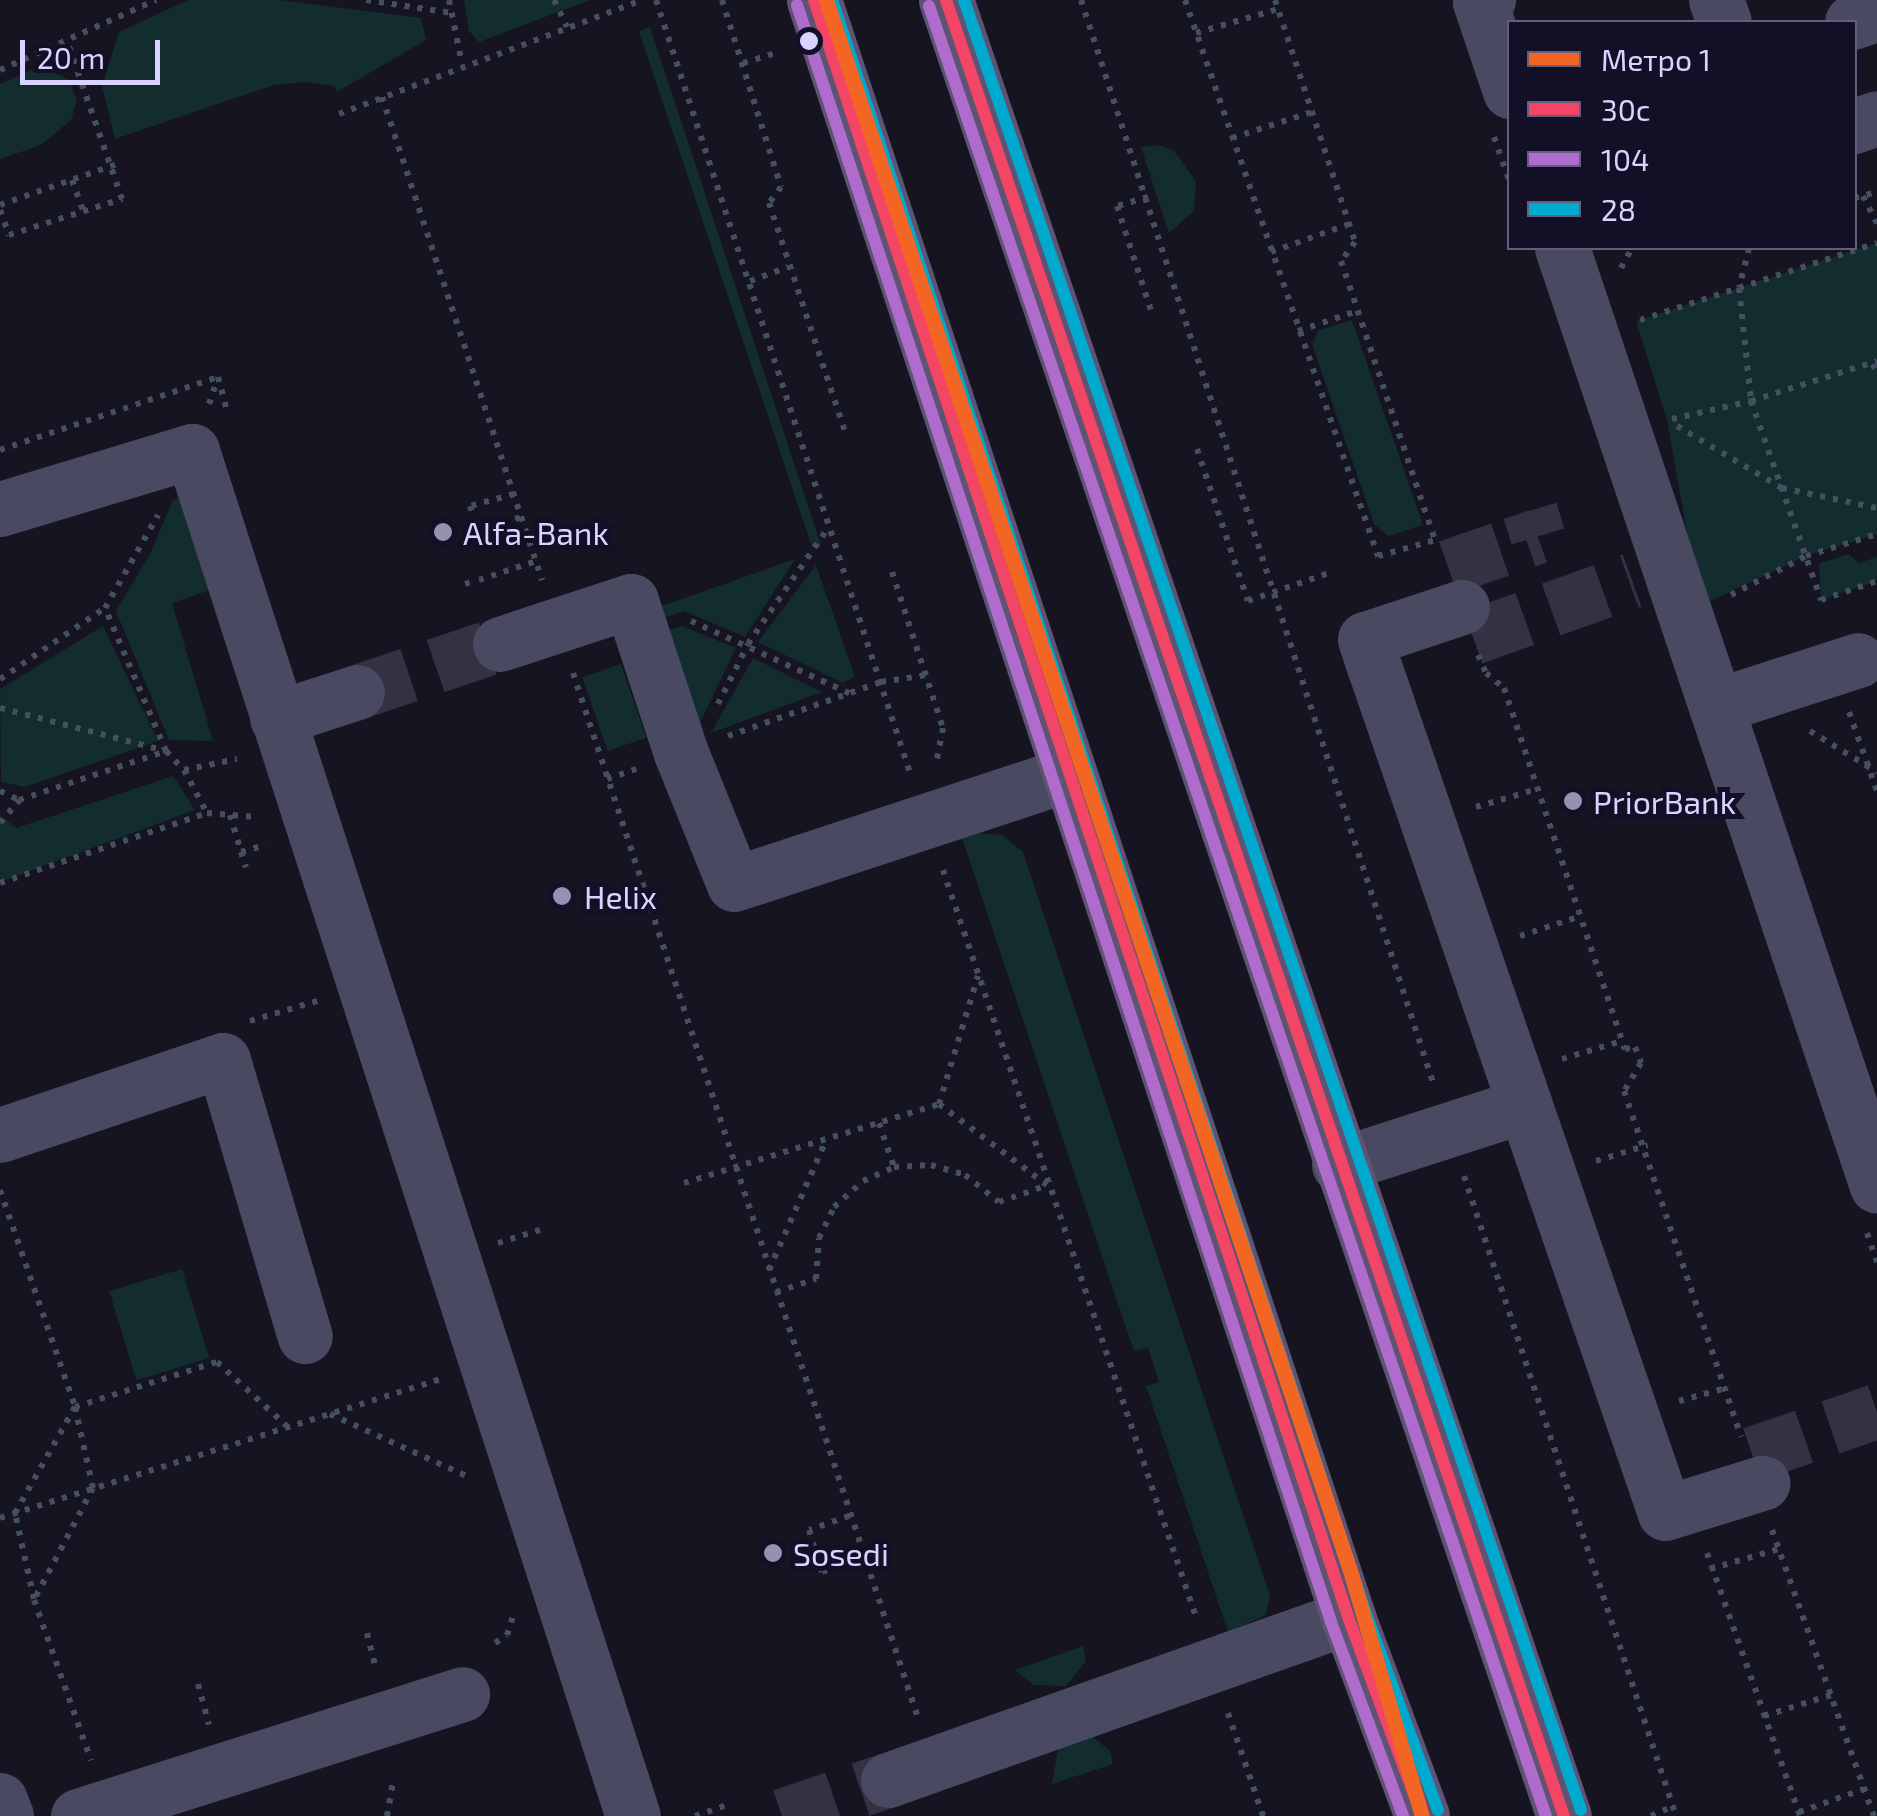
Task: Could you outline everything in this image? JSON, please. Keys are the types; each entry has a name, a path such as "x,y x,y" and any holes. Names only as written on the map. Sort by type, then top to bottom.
{"main road":[{"path":"814,0 1348,1618 1422,1816"},
{"path":"946,0 1564,1816"}],"lane":[{"path":"1488,0 1480,2 1507,82"},
{"path":"1563,250 1645,560 1716,706 1877,1186"},
{"path":"0,509 192,451 633,1816"},
{"path":"500,644 631,601 689,750 734,884 1069,774"},
{"path":"1471,633 1365,638 1536,1085 1665,1513 1757,1469"},
{"path":"1716,706 1845,664"},
{"path":"282,733 358,692"},
{"path":"0,1135 222,1060 305,1336"},
{"path":"1340,1165 1536,1085"},
{"path":"911,1772 1348,1618"},
{"path":"92,1811 462,1694"},
{"path":"0,1800 6,1816"}],"path":[{"path":"0,70 156,0"},
{"path":"366,0 452,13"},
{"path":"450,0 462,64"},
{"path":"554,0 568,27"},
{"path":"339,114 462,64 642,0"},
{"path":"656,0 925,820 1263,1816"},
{"path":"722,0 781,187 768,204 847,438"},
{"path":"1081,0 1434,1085"},
{"path":"1185,0 1196,33 1298,331 1378,556 1437,540 1341,261 1355,242 1276,4 1196,33"},
{"path":"67,42 111,166 122,198 10,235 0,208 72,180 111,166 123,162"},
{"path":"382,97 863,1557 911,1772"},
{"path":"1232,138 1312,112"},
{"path":"72,180 83,211"},
{"path":"1877,192 1859,197 1877,224"},
{"path":"1148,197 1117,206 1152,314"},
{"path":"1271,252 1348,224"},
{"path":"1749,250 1739,288 1751,401 1821,600 1877,581"},
{"path":"1636,321 1853,250"},
{"path":"750,280 788,267"},
{"path":"1298,331 1357,311"},
{"path":"1877,375 1875,362 1751,401 1667,420 1782,488 1877,508"},
{"path":"0,679 105,608 192,451 218,377"},
{"path":"1198,448 1248,601 1329,573"},
{"path":"514,494 470,506 478,531 522,517"},
{"path":"689,750 748,644 829,527"},
{"path":"1727,597 1806,556 1877,534"},
{"path":"473,582 536,561"},
{"path":"892,572 943,728 925,820"},
{"path":"105,608 166,750 184,770 207,813"},
{"path":"682,618 748,644 849,693"},
{"path":"1471,633 1486,674 1504,688 1625,1049 1635,1046 1641,1063 1624,1092"},
{"path":"1845,664 1877,791"},
{"path":"607,778 881,682 926,675"},
{"path":"0,708 166,750"},
{"path":"1807,729 1877,772"},
{"path":"184,770 282,733"},
{"path":"0,824 19,800 166,750"},
{"path":"1460,812 1538,789"},
{"path":"0,791 19,800"},
{"path":"0,883 207,813 272,818 314,833"},
{"path":"241,852 246,867"},
{"path":"1504,942 1581,916"},
{"path":"940,1104 979,975"},
{"path":"1536,1085 1622,1040"},
{"path":"684,1183 940,1104"},
{"path":"940,1104 1048,1186"},
{"path":"879,1123 894,1168"},
{"path":"768,1270 826,1139"},
{"path":"1582,1165 1648,1146"},
{"path":"776,1292 816,1279 820,1238 834,1207 862,1181 894,1168 932,1165 966,1175 999,1202 1048,1186"},
{"path":"1463,1173 1676,1816"},
{"path":"0,1190 75,1407 93,1488 34,1600"},
{"path":"492,1244 540,1230"},
{"path":"92,1811 34,1600 15,1512 75,1407 217,1362 288,1427"},
{"path":"0,1518 459,1373"},
{"path":"329,1414 485,1484"},
{"path":"849,1516 809,1530 822,1572 863,1557"},
{"path":"1704,1536 1710,1570 1800,1814 1864,1789"},
{"path":"1710,1570 1779,1549"},
{"path":"367,1633 379,1680"},
{"path":"198,1684 210,1731"},
{"path":"1764,1716 1831,1695"},
{"path":"387,1816 392,1782"},
{"path":"696,1816 732,1803"},
{"path":"1651,1816 1672,1806"}],"green space":[{"path":"188,0 280,0 421,18 426,40 337,92 334,86 305,82 274,85 115,139 102,86 119,32"},
{"path":"464,0 590,0 479,42 469,31"},
{"path":"650,27 821,545 812,547 639,31"},
{"path":"41,66 69,80 77,101 71,120 41,145 0,159 0,84"},
{"path":"1158,145 1173,150 1196,181 1194,211 1169,233 1141,147"},
{"path":"1877,243 1877,534 1806,556 1700,606 1667,420 1636,321"},
{"path":"1352,320 1423,525 1388,536 1374,524 1312,344 1319,330"},
{"path":"182,496 213,589 172,603 213,741 169,740 116,611 150,554 173,500"},
{"path":"1848,554 1859,563 1877,557 1877,581 1821,600 1819,564"},
{"path":"795,559 745,637 684,611 645,624 642,613"},
{"path":"816,565 855,677 843,683 758,642"},
{"path":"103,626 158,741 25,787 1,782 0,689"},
{"path":"682,626 736,648 692,739 650,636"},
{"path":"753,658 822,692 711,733"},
{"path":"621,664 646,738 608,751 582,677"},
{"path":"173,776 195,810 0,882 0,815 16,828"},
{"path":"978,833 1002,835 1023,852 1270,1596 1266,1615 1228,1632 1146,1386 1159,1382 1148,1348 1134,1351 962,838"},
{"path":"182,1269 209,1358 137,1380 109,1291"},
{"path":"1083,1646 1086,1661 1066,1686 1033,1685 1015,1670"},
{"path":"1087,1732 1110,1751 1113,1764 1052,1784 1059,1743"}],"tunnel":[{"path":"1448,567 1538,536 1530,510"},
{"path":"1473,637 1632,580"},
{"path":"357,692 500,644"},
{"path":"1752,1454 1877,1411"},
{"path":"782,1816 888,1780"}],"metro line":[{"name":"1","path":"826,0 1352,1577 1422,1816"}],"transit line":[{"name":"30с","path":"814,0 1348,1617 1422,1816"},
{"name":"28","path":"832,0 1365,1611 1438,1810"},
{"name":"30с","path":"946,0 1564,1816"},
{"name":"28","path":"964,0 1581,1810"},
{"name":"104","path":"797,5 1331,1622 1403,1816"},
{"name":"104","path":"929,6 1546,1816"}],"place":[{"name":"Alfa-Bank","path":"443,532"},
{"name":"PriorBank","path":"1573,801"},
{"name":"Helix","path":"562,896"},
{"name":"Sosedi","path":"773,1553"}]}
